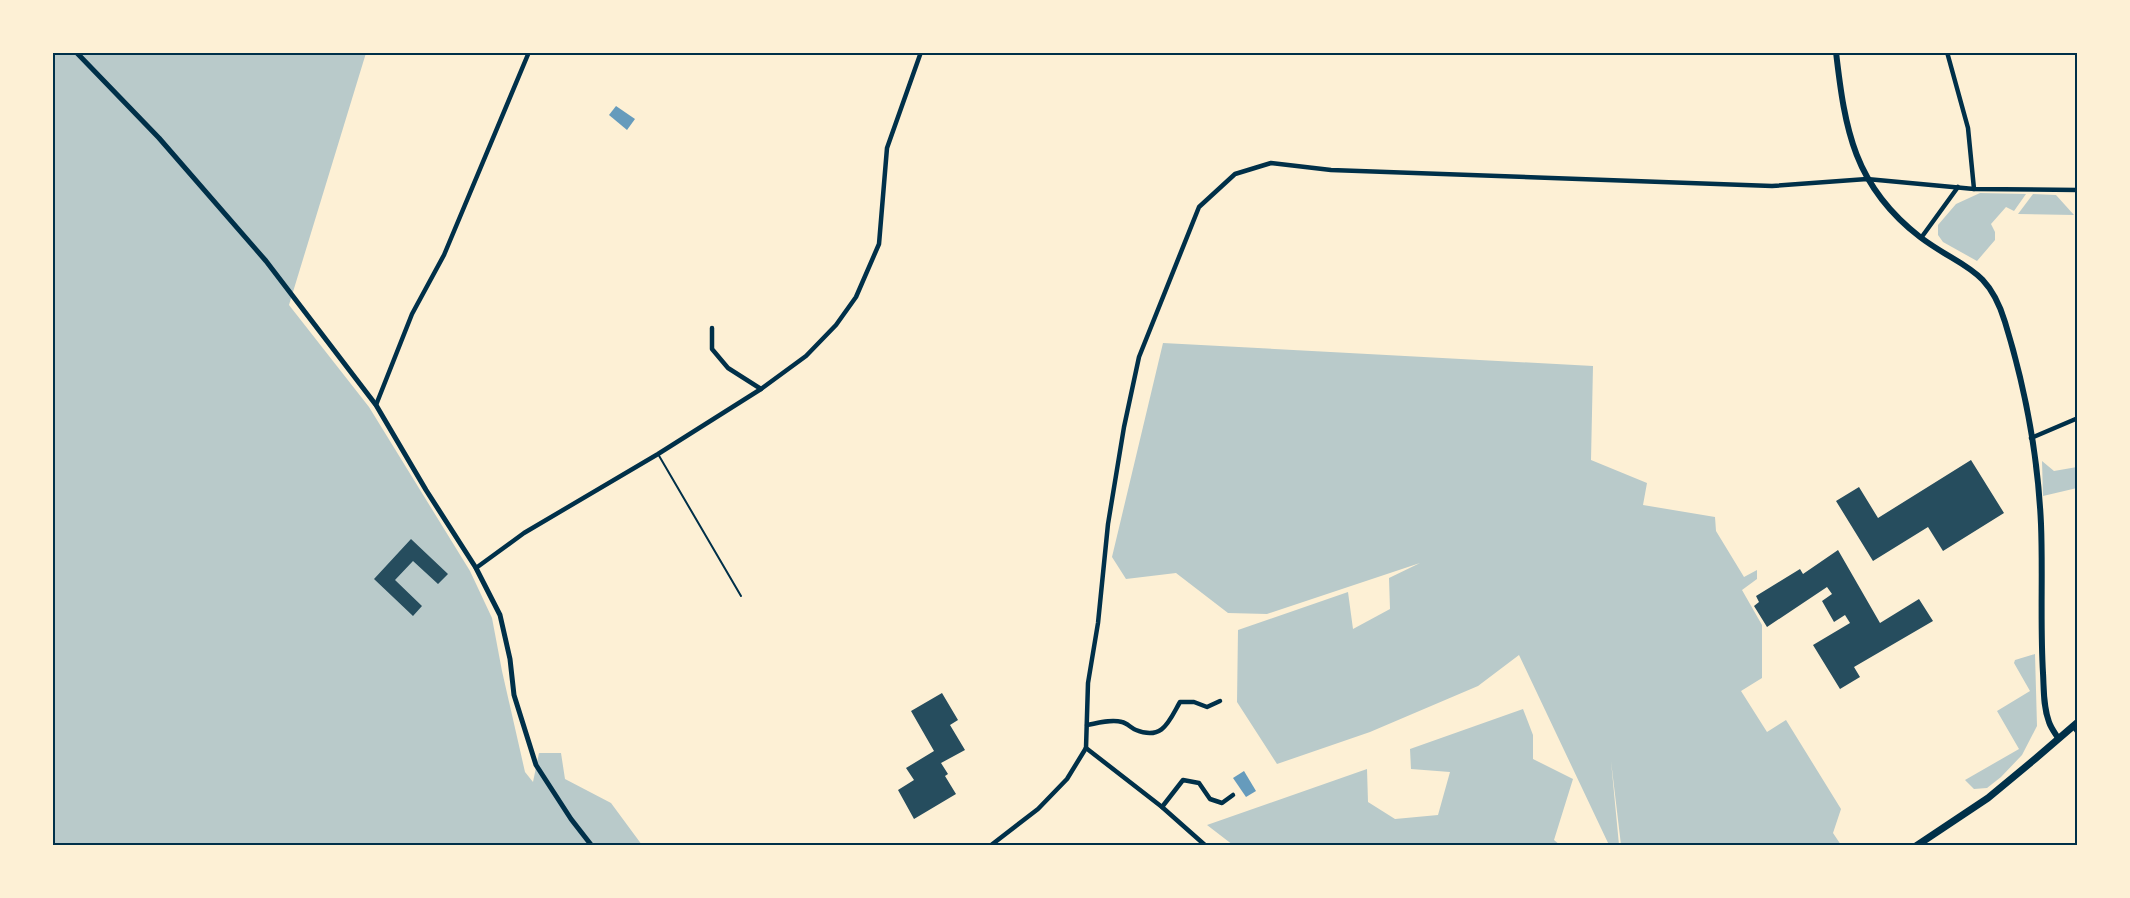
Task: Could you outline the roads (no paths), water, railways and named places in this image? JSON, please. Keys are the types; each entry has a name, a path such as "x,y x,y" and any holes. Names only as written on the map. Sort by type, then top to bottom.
{"highway":[{"path":"1916,846 1988,798 2075,724"}],"main road":[{"path":"1836,52 1845,119 1855,152 1867,179 1891,210 1921,238 1980,276 1995,296 2002,312 2020,374 2031,438 2041,524 2041,645 2045,708 2049,724 2058,738"}],"street":[{"path":"76,52 159,138 266,261 376,405 426,490 476,568 500,615 510,660 514,695 536,765 571,820 592,846"},
{"path":"376,405 412,314 444,255 529,52"},
{"path":"476,568 524,533 658,454 761,389 806,356 836,325 856,297 879,244 887,148 921,52"},
{"path":"1947,52 1968,128 1974,189"},
{"path":"990,846 1038,809 1066,779 1086,748 1088,683 1098,623 1108,524 1124,427 1139,357 1199,207 1235,174 1271,163 1330,170 1772,186 1867,179 1974,189 2078,190"},
{"path":"1921,238 1958,187"},
{"path":"712,328 712,349 728,368 761,389"},
{"path":"2031,438 2078,418"},
{"path":"1087,725 1111,721 1123,722 1136,730 1148,733 1162,730 1169,724 1180,702 1194,702 1207,707 1220,701"},
{"path":"2075,724 2078,733"},
{"path":"1086,748 1162,807 1206,846"},
{"path":"1162,807 1183,780 1199,783 1210,799 1222,803 1233,795"}],"lane":[{"path":"658,454 741,596"}],"water":[{"path":"616,106 635,119 627,130 609,115"},
{"path":"1244,771 1256,791 1246,797 1233,778"}]}
